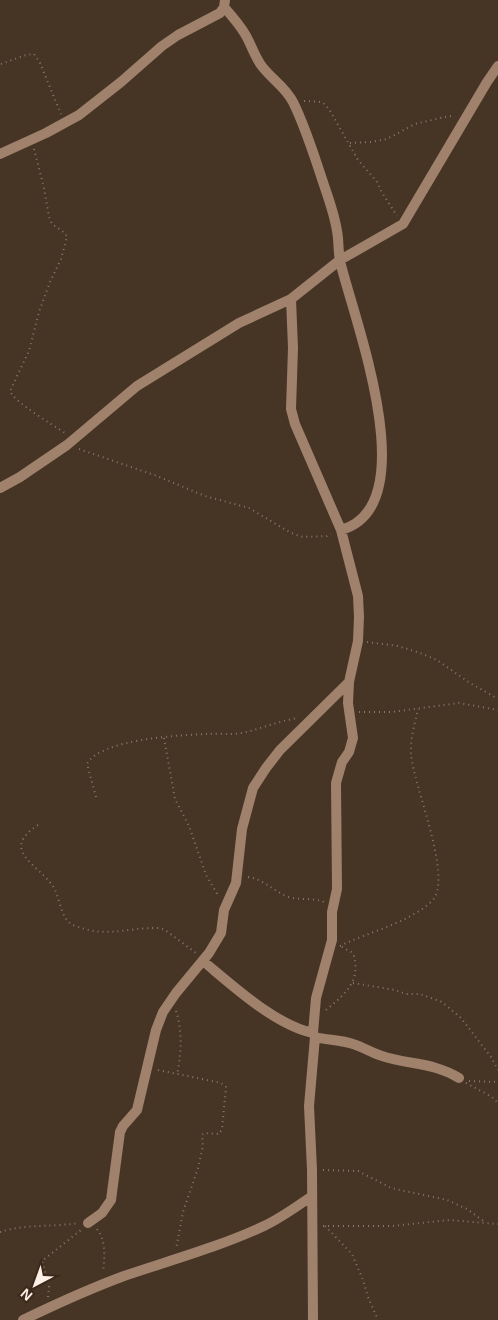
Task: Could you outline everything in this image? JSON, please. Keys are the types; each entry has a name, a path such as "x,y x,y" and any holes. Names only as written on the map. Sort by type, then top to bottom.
{"street":[{"path":"0,154 79,115 162,46 184,32 214,17 225,4 245,34 260,64 292,100 309,140 330,200 337,230 340,260 362,332 372,376 379,414 382,447 381,482 364,518 353,527 342,530"},
{"path":"0,488 20,477 70,442 137,386 240,324 291,299 340,260 403,224 498,66"},
{"path":"291,299 293,348 291,409 295,424 342,530 358,596 358,641 349,682 348,712 353,738 349,752 342,762 336,783 335,819 338,879 333,907 329,952 318,990 314,1020 309,1106 312,1170 313,1320"},
{"path":"88,1223 102,1213 111,1200 120,1132 137,1110 158,1022 172,998 203,960 221,933 225,907 235,889 242,829 253,788 280,750 349,682"},
{"path":"203,960 274,1017 290,1026 314,1035 353,1044 382,1056 427,1064 460,1078"},
{"path":"23,1320 102,1285 198,1252 265,1226 312,1196"}],"path":[{"path":"1,64 34,54 40,63 65,123"},
{"path":"292,100 322,102 329,109 358,160 378,183 381,191 403,224"},
{"path":"349,143 371,142 387,138 415,124 428,120 449,116 465,118"},
{"path":"31,139 44,188 49,217 52,224 65,233 67,237 61,259 39,312 29,352 10,391 11,394 70,442 205,496 249,508 291,533 302,537 327,536 342,530"},
{"path":"358,641 398,646 437,660 470,683 498,699"},
{"path":"348,712 392,712 459,703 498,710"},
{"path":"329,952 411,916 424,908 437,892 439,878 436,852 413,771 411,754 411,741 418,709"},
{"path":"96,798 87,764 90,758 107,749 148,738 240,733 288,720 315,717"},
{"path":"164,738 175,799 189,826 206,875 225,907"},
{"path":"38,825 24,832 18,839 17,848 19,855 40,872 52,885 65,918 70,923 96,932 114,933 160,928 203,960"},
{"path":"237,877 253,877 261,880 285,896 321,900 333,907"},
{"path":"314,1020 342,997 353,983 354,952 340,946"},
{"path":"353,983 395,990 406,994 420,994 442,1002 461,1018 491,1057 498,1070"},
{"path":"172,998 180,1024 181,1043 177,1075"},
{"path":"147,1067 177,1075 221,1082 226,1087 220,1134 204,1133 202,1135 198,1168 183,1212 174,1259"},
{"path":"460,1078 475,1082 498,1082"},
{"path":"460,1078 492,1097 498,1103"},
{"path":"312,1170 358,1171 391,1188 447,1200 467,1209 486,1223"},
{"path":"313,1228 326,1226 384,1226 449,1220 498,1224"},
{"path":"43,1310 49,1287 41,1264 42,1261 50,1253 74,1237 88,1223"},
{"path":"0,1232 19,1228 88,1223 96,1227 103,1238 104,1266 102,1285"},
{"path":"326,1226 352,1254 378,1320"}]}
